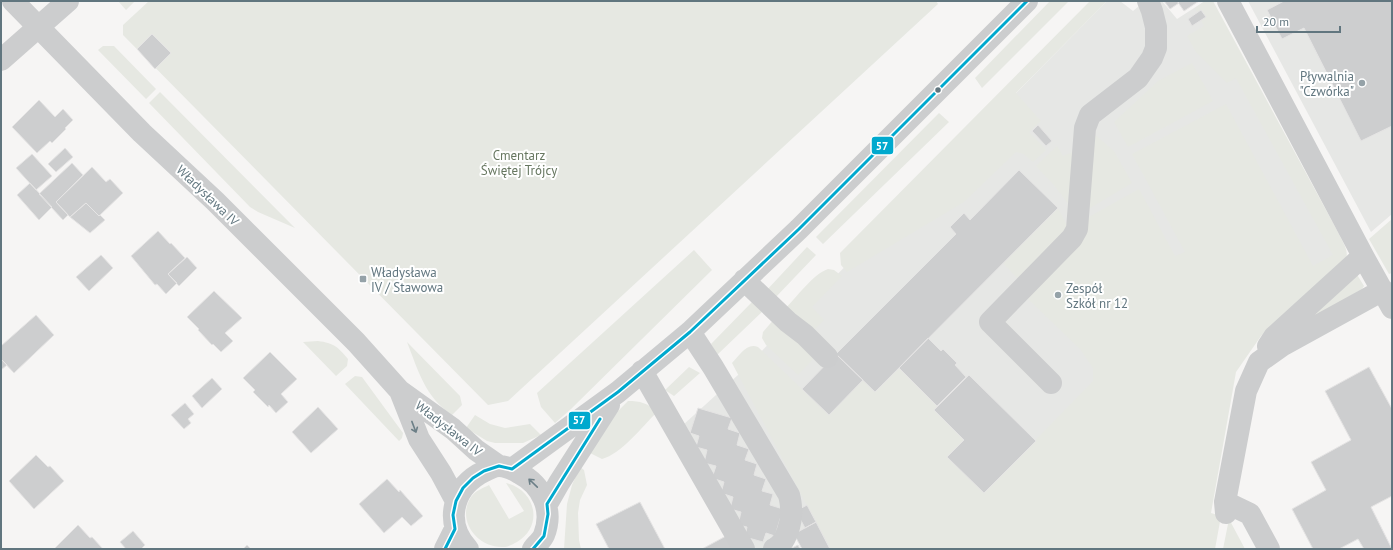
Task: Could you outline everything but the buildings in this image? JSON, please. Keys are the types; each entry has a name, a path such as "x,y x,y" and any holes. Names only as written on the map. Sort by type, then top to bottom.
{"street":[{"name":"Władysława IV","path":"13,1 142,133 243,228 356,342 400,391 453,429 476,450 505,468 527,477 539,489 547,504"},
{"path":"1,60 68,1"},
{"path":"468,549 461,542 455,529 453,515 456,501 463,488 473,478 484,472 505,468 618,392 690,332 799,229 1027,1"},
{"path":"1051,383 990,322 1072,238 1077,229 1084,128 1090,115 1138,78 1152,58 1156,48 1156,27 1148,1"},
{"path":"1228,1 1363,256 1388,299 1283,345 1259,362"},
{"path":"1269,549 1250,514 1225,507 1246,391 1259,362 1274,337 1363,256"},
{"path":"744,280 827,357"},
{"path":"690,332 713,367 789,495 792,508 787,532 778,547 774,549"},
{"path":"642,371 744,549"},
{"name":"Władysława IV","path":"400,391 419,439 441,473 456,501"},
{"path":"542,545 548,514 547,504 562,477 618,392"},
{"path":"445,549 455,529"}],"shaded area":[{"name":"Zespół Szkół nr 12","path":"1107,1 1120,1 1133,11 1145,1 1162,1 1177,19 1205,1 1346,255 1224,362 1202,505 805,528 763,549 733,549 683,425 738,375"},
{"path":"1248,1 1392,1 1392,214 1371,232"}],"green space":[{"path":"118,1 135,1 126,10"},
{"name":"Cmentarz Świętej Trójcy","path":"149,1 936,1 938,4 508,401 488,405 123,35 123,25"},
{"path":"1050,1 1069,1 982,88 975,78"},
{"path":"1090,1 1107,1 1016,93 1041,121 1029,132 1046,150 1033,162 1024,154 1016,152 964,202 847,272 841,265 840,253"},
{"path":"1205,1 1213,1 1339,234 1347,253 1346,260 1261,336 1236,372 1211,513 1221,516 1215,549 830,549 732,363 750,346 758,347 829,415 863,380 875,392 899,368 937,406 934,410 964,440 947,457 984,493 1093,381 1093,368 1081,350 1026,297 1087,218 1139,189 1175,256 1185,252 1132,154 1226,104 1313,266 1333,255 1236,78 1227,83 1196,52 1187,36 1204,26 1201,20 1201,10 1197,12 1195,8"},
{"path":"103,46 114,46 156,89 146,99 98,50"},
{"path":"1192,63 1213,101 1128,147 1114,122 1158,81"},
{"path":"160,92 295,228 250,207 149,103"},
{"path":"939,113 949,122 823,244 816,237"},
{"path":"1094,134 1114,151 1132,183 1087,210"},
{"path":"1057,146 1063,156 1075,151 1070,206 1053,184 1036,166"},
{"path":"1058,208 1069,229 1019,280 1003,263"},
{"path":"1392,219 1392,273 1389,274 1369,239"},
{"path":"807,247 816,255 774,299 765,292"},
{"path":"694,250 712,270 555,423 541,407 537,393"},
{"path":"828,269 834,270 842,276 812,307 824,320 812,332 784,310 816,276"},
{"path":"1356,273 1364,286 1362,289 1298,327"},
{"path":"752,302 765,309 717,355 711,344"},
{"path":"775,318 815,357 798,375 766,345 762,338 763,332"},
{"path":"318,341 335,346 348,359 347,366 336,376 303,342"},
{"path":"407,342 460,396 462,405 452,415 435,400 429,391 419,373"},
{"path":"689,367 700,373 674,396 665,390"},
{"path":"355,376 362,377 403,433 402,438 399,441 345,384"},
{"path":"628,401 644,403 657,412 624,446 616,452 602,459 590,453 618,411"},
{"path":"475,415 490,424 505,428 530,424 541,435 523,443 495,443 487,441 466,428"},
{"path":"580,467 584,470 587,485 580,500 578,513 579,540 581,549 564,549 567,504 572,485"},
{"path":"506,483 516,487 524,493 530,501 533,509 533,518 531,527 526,535 517,542 505,547 494,546 477,538 472,531 466,515 467,506 473,495 489,485 509,519 524,511"},
{"path":"1229,519 1245,549 1223,549"}],"transit line":[{"name":"57","path":"445,549 455,529 453,515 456,501 463,488 473,478 484,471 499,466 512,469 618,392 690,332 799,229 1027,1"},
{"name":"57","path":"533,549 544,536 548,514 547,504 600,419"}],"place":[{"name":"Pływalnia \"Czwórka\"","path":"1362,83"},
{"name":"Władysława IV / Stawowa","path":"363,279"},
{"name":"Zespół Szkół nr 12","path":"1058,295"}]}
